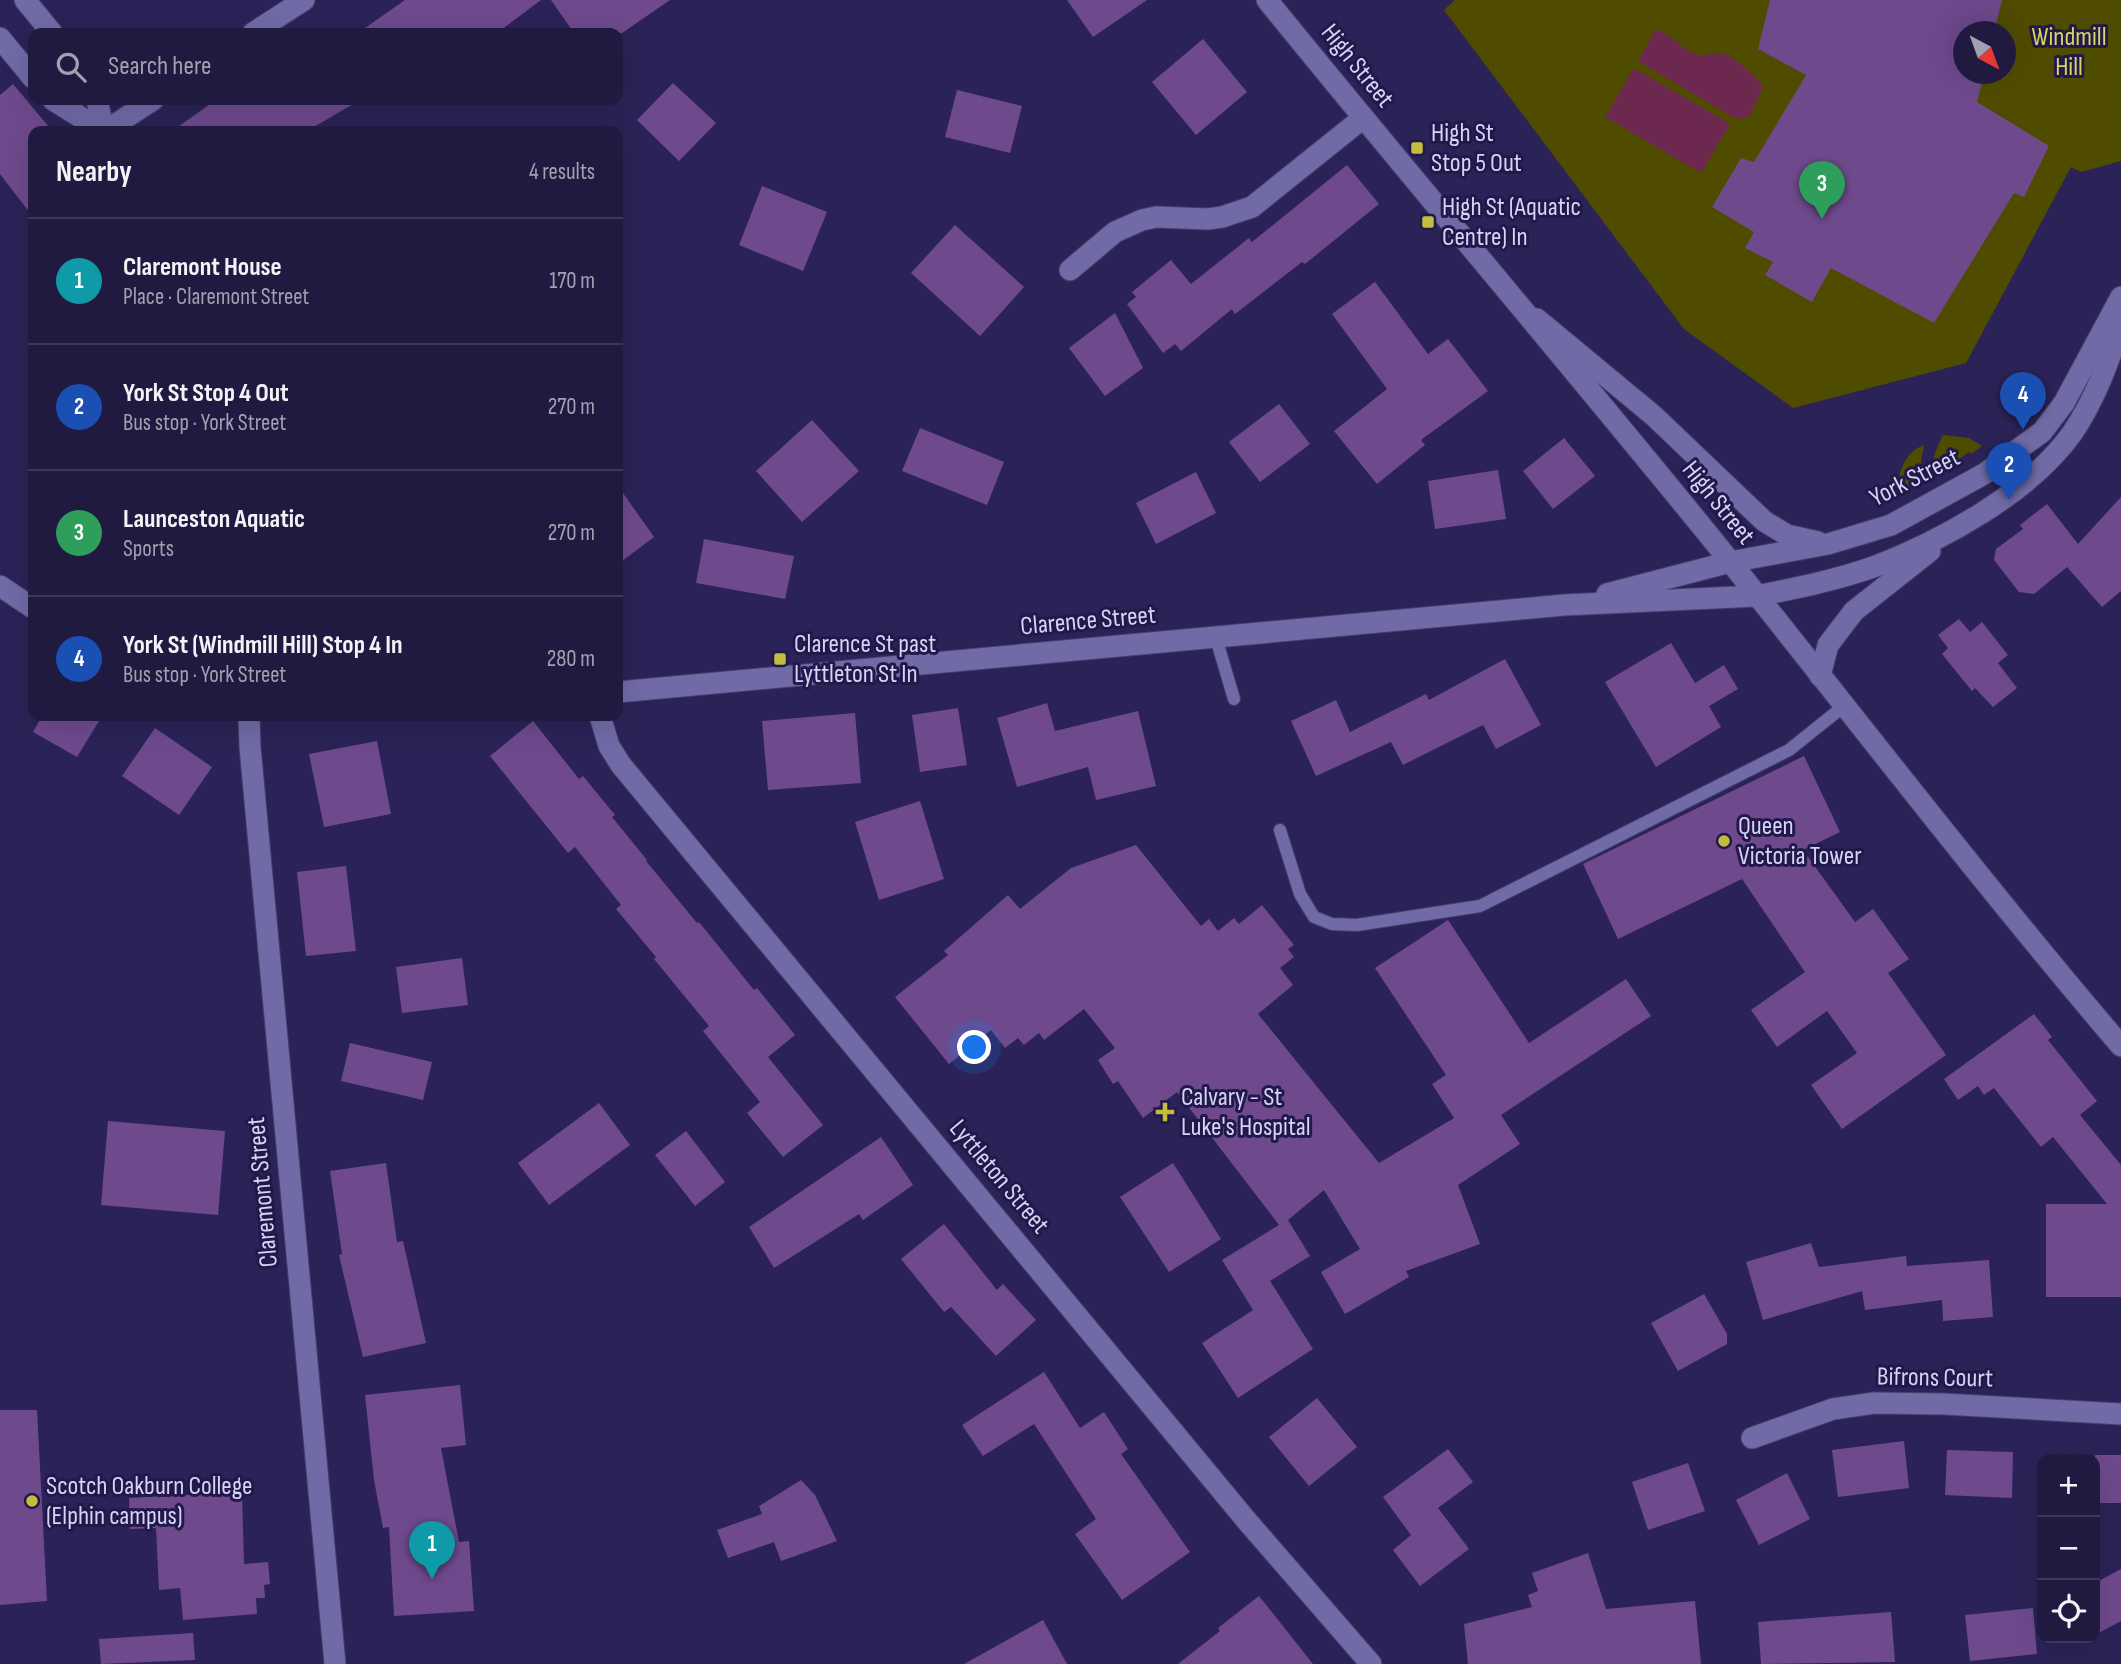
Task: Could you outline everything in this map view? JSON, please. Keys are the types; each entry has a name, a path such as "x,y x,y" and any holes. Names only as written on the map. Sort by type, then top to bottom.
{"street":[{"path":"25,0 48,28"},
{"path":"261,28 303,0"},
{"name":"High Street","path":"1267,0 1522,306 2038,949 2121,1046"},
{"path":"0,38 28,72"},
{"path":"61,105 96,126"},
{"path":"98,105 103,126"},
{"path":"112,126 145,105"},
{"path":"1070,270 1115,232 1142,219 1208,219 1252,207 1363,118"},
{"name":"York Street","path":"1730,562 1828,544 1891,525 1984,474 2042,432 2064,404 2121,297"},
{"path":"1522,306 1654,416 1764,521 1787,535 1828,544"},
{"path":"1820,676 1828,645 1854,611 2052,457 2072,433 2092,401 2121,325"},
{"path":"1757,596 1810,585 1875,566 1967,522"},
{"name":"Clarence Street","path":"1564,605 1730,562"},
{"path":"0,586 28,605"},
{"name":"Clarence Street","path":"623,692 1564,605 1757,596"},
{"name":"Claremont Street","path":"249,721 335,1664"},
{"name":"Lyttleton Street","path":"602,721 609,746 621,765 1247,1521 1371,1664"},
{"name":"Bifrons Court","path":"1752,1438 1833,1409 1874,1403 1944,1404 2121,1414"}],"lane":[{"path":"1216,638 1234,699"},
{"path":"1280,830 1300,894 1314,916 1332,924 1357,925 1480,906 1789,750 1844,706"}],"green space":[{"name":"Windmill Hill","path":"1455,0 2121,0 2121,161 2081,172 2071,167 1966,363 1793,408 1684,329 1444,10"},
{"path":"1943,435 1969,438 1982,446 1959,459 1960,462 1938,478 1933,462"},
{"path":"1924,445 1917,486 1899,494 1903,465 1917,448"}],"shaded area":[{"path":"1656,29 1693,53 1726,54 1751,73 1763,88 1749,117 1738,119 1729,115 1638,61"},
{"path":"1634,68 1730,124 1701,173 1605,117"}],"building":[{"path":"405,0 541,0 504,28 365,28"},
{"path":"551,0 670,0 623,32 623,28 571,28"},
{"path":"1067,0 1147,0 1093,37"},
{"path":"1770,0 2002,0 1997,21 1953,21 1953,84 1982,84 1977,102 2049,146 2024,197 2014,193 1934,323 1831,268 1812,302 1765,275 1773,262 1745,248 1754,232 1712,207 1741,158 1754,162 1806,75 1758,49"},
{"path":"1203,39 1247,92 1196,135 1152,82"},
{"path":"673,83 716,123 679,161 637,120"},
{"path":"13,84 48,126 28,126 28,210 0,174 0,95"},
{"path":"957,90 1022,106 1010,153 945,137"},
{"path":"209,105 351,105 316,126 179,126"},
{"path":"1347,165 1379,204 1305,264 1302,262 1235,314 1232,309 1181,351 1175,344 1163,353 1127,304 1136,297 1132,292 1171,260 1191,284 1249,238 1252,242"},
{"path":"762,186 827,212 803,271 739,245"},
{"path":"955,225 1024,287 980,336 911,273"},
{"path":"1375,282 1428,354 1448,339 1488,391 1421,440 1425,445 1377,484 1334,431 1387,389 1332,314"},
{"path":"1115,313 1143,368 1105,396 1069,348"},
{"path":"1279,404 1310,444 1260,482 1229,442"},
{"path":"812,420 859,471 802,522 756,471"},
{"path":"920,428 1004,462 987,505 902,471"},
{"path":"1564,438 1595,476 1553,509 1523,471"},
{"path":"1498,470 1506,519 1435,529 1428,481"},
{"path":"1196,472 1216,513 1156,544 1136,503"},
{"path":"623,493 654,537 623,560"},
{"path":"2121,497 2121,591 2102,607 2067,567 2034,594 2019,592 1994,560 1996,549 2023,529 2020,525 2047,504 2078,544"},
{"path":"704,539 794,556 785,599 696,583"},
{"path":"1959,619 1970,632 1982,622 2008,655 1998,663 2017,688 1993,707 1975,688 1972,691 1942,654 1948,648 1938,635"},
{"path":"1671,643 1695,683 1724,665 1738,689 1709,706 1721,727 1656,767 1605,682"},
{"path":"1505,659 1541,725 1496,749 1483,725 1403,765 1391,742 1316,776 1291,721 1336,700 1350,732 1426,694 1429,700"},
{"path":"1047,703 1055,731 1138,711 1156,786 1096,800 1088,767 1017,787 997,718"},
{"path":"958,708 967,765 920,772 912,715"},
{"path":"855,713 861,783 768,790 762,721"},
{"path":"39,721 99,721 77,757 33,732"},
{"path":"533,721 579,779 583,776 615,815 612,817 697,923 699,922 754,990 757,988 795,1035 768,1057 823,1125 783,1157 747,1113 760,1102 703,1031 709,1026 616,909 621,905 575,847 568,853 490,756"},
{"path":"155,728 212,767 179,815 122,776"},
{"path":"377,741 391,814 324,827 309,754"},
{"path":"1804,756 1840,832 1803,850 1855,922 1873,909 1909,959 1888,973 1946,1055 1842,1129 1811,1085 1857,1053 1827,1011 1777,1047 1751,1010 1805,972 1742,879 1618,939 1583,864"},
{"path":"920,801 944,879 879,900 855,822"},
{"path":"1136,845 1201,926 1209,919 1218,931 1234,918 1239,924 1262,905 1294,945 1288,949 1294,957 1280,968 1293,985 1258,1014 1379,1163 1454,1118 1432,1084 1446,1075 1375,968 1448,920 1529,1043 1626,979 1651,1016 1501,1115 1520,1144 1458,1185 1480,1244 1406,1271 1409,1277 1345,1314 1321,1272 1360,1249 1324,1190 1288,1220 1310,1256 1270,1281 1313,1349 1238,1398 1202,1343 1253,1310 1222,1260 1279,1225 1177,1092 1143,1118 1118,1081 1113,1084 1098,1060 1115,1048 1084,1009 1044,1040 1039,1033 1024,1045 1018,1038 1005,1048 991,1030 949,1064 895,997 948,955 944,951 1008,895 1020,909 1071,868"},
{"path":"346,866 356,951 306,956 297,872"},
{"path":"462,958 468,1005 402,1013 396,967"},
{"path":"2034,1014 2052,1037 2048,1040 2097,1101 2080,1115 2121,1165 2121,1297 2046,1297 2046,1204 2107,1204 2053,1137 2041,1147 1994,1088 1984,1095 1978,1086 1958,1100 1944,1079"},
{"path":"350,1043 432,1062 423,1100 341,1081"},
{"path":"599,1103 630,1145 549,1205 518,1163"},
{"path":"108,1121 225,1131 218,1215 101,1205"},
{"path":"686,1131 725,1182 695,1206 655,1155"},
{"path":"881,1137 913,1185 863,1220 859,1214 774,1268 749,1227"},
{"path":"386,1163 397,1242 403,1241 426,1343 363,1357 339,1255 342,1254 330,1171"},
{"path":"1173,1163 1221,1239 1169,1272 1120,1197"},
{"path":"944,1224 997,1290 1003,1284 1036,1320 996,1356 951,1307 944,1312 901,1259"},
{"path":"1811,1243 1819,1267 1906,1256 1907,1266 1989,1260 1993,1317 1943,1321 1942,1300 1865,1310 1862,1291 1763,1320 1746,1262"},
{"path":"1704,1294 1727,1334 1727,1344 1678,1371 1651,1323"},
{"path":"1044,1372 1080,1428 1104,1412 1128,1449 1121,1454 1190,1552 1122,1600 1075,1534 1096,1519 1034,1424 983,1456 962,1425"},
{"path":"460,1385 466,1445 441,1448 459,1542 469,1541 474,1611 394,1616 389,1527 383,1528 374,1480 365,1395"},
{"path":"1317,1398 1357,1447 1309,1486 1269,1437"},
{"path":"0,1410 37,1410 47,1601 0,1605"},
{"path":"1904,1441 1909,1488 1838,1497 1832,1450"},
{"path":"1448,1449 1473,1482 1438,1508 1469,1549 1420,1586 1393,1550 1411,1535 1383,1497"},
{"path":"1947,1450 2013,1452 2012,1498 1945,1495"},
{"path":"2100,1455 2121,1455 2121,1503 2100,1503"},
{"path":"1688,1463 1705,1511 1648,1530 1632,1482"},
{"path":"1787,1473 1810,1519 1759,1545 1736,1500"},
{"path":"801,1480 815,1495 837,1541 781,1561 774,1542 728,1558 717,1530 762,1514 759,1506"},
{"path":"242,1492 244,1564 268,1562 270,1584 264,1585 265,1598 256,1598 257,1614 183,1620 180,1588 159,1590 156,1528 130,1529 129,1498"},
{"path":"1588,1553 1606,1609 1695,1601 1701,1664 1468,1664 1464,1624 1532,1607 1528,1595 1538,1591 1532,1573"},
{"path":"2121,1569 2121,1621 2100,1632 2100,1580"},
{"path":"1259,1596 1313,1664 1178,1664 1220,1631 1218,1628"},
{"path":"2033,1608 2037,1654 1970,1661 1965,1615"},
{"path":"1891,1612 1895,1662 1761,1664 1758,1622"},
{"path":"1043,1620 1067,1664 964,1664"},
{"path":"193,1633 195,1660 101,1664 99,1639"}],"place":[{"name":"High St Stop 5 Out","path":"1417,148"},
{"name":"Launceston Aquatic","path":"1822,219"},
{"name":"High St (Aquatic Centre) In","path":"1428,222"},
{"name":"York St (Windmill Hill) Stop 4 In","path":"2023,430"},
{"name":"York St Stop 4 Out","path":"2009,500"},
{"name":"Clarence St past Lyttleton St In","path":"780,659"},
{"name":"Queen Victoria Tower","path":"1724,841"},
{"name":"Calvary - St Luke's Hospital","path":"1165,1112"},
{"name":"Scotch Oakburn College (Elphin campus)","path":"32,1501"},
{"name":"Claremont House","path":"432,1579"}]}
